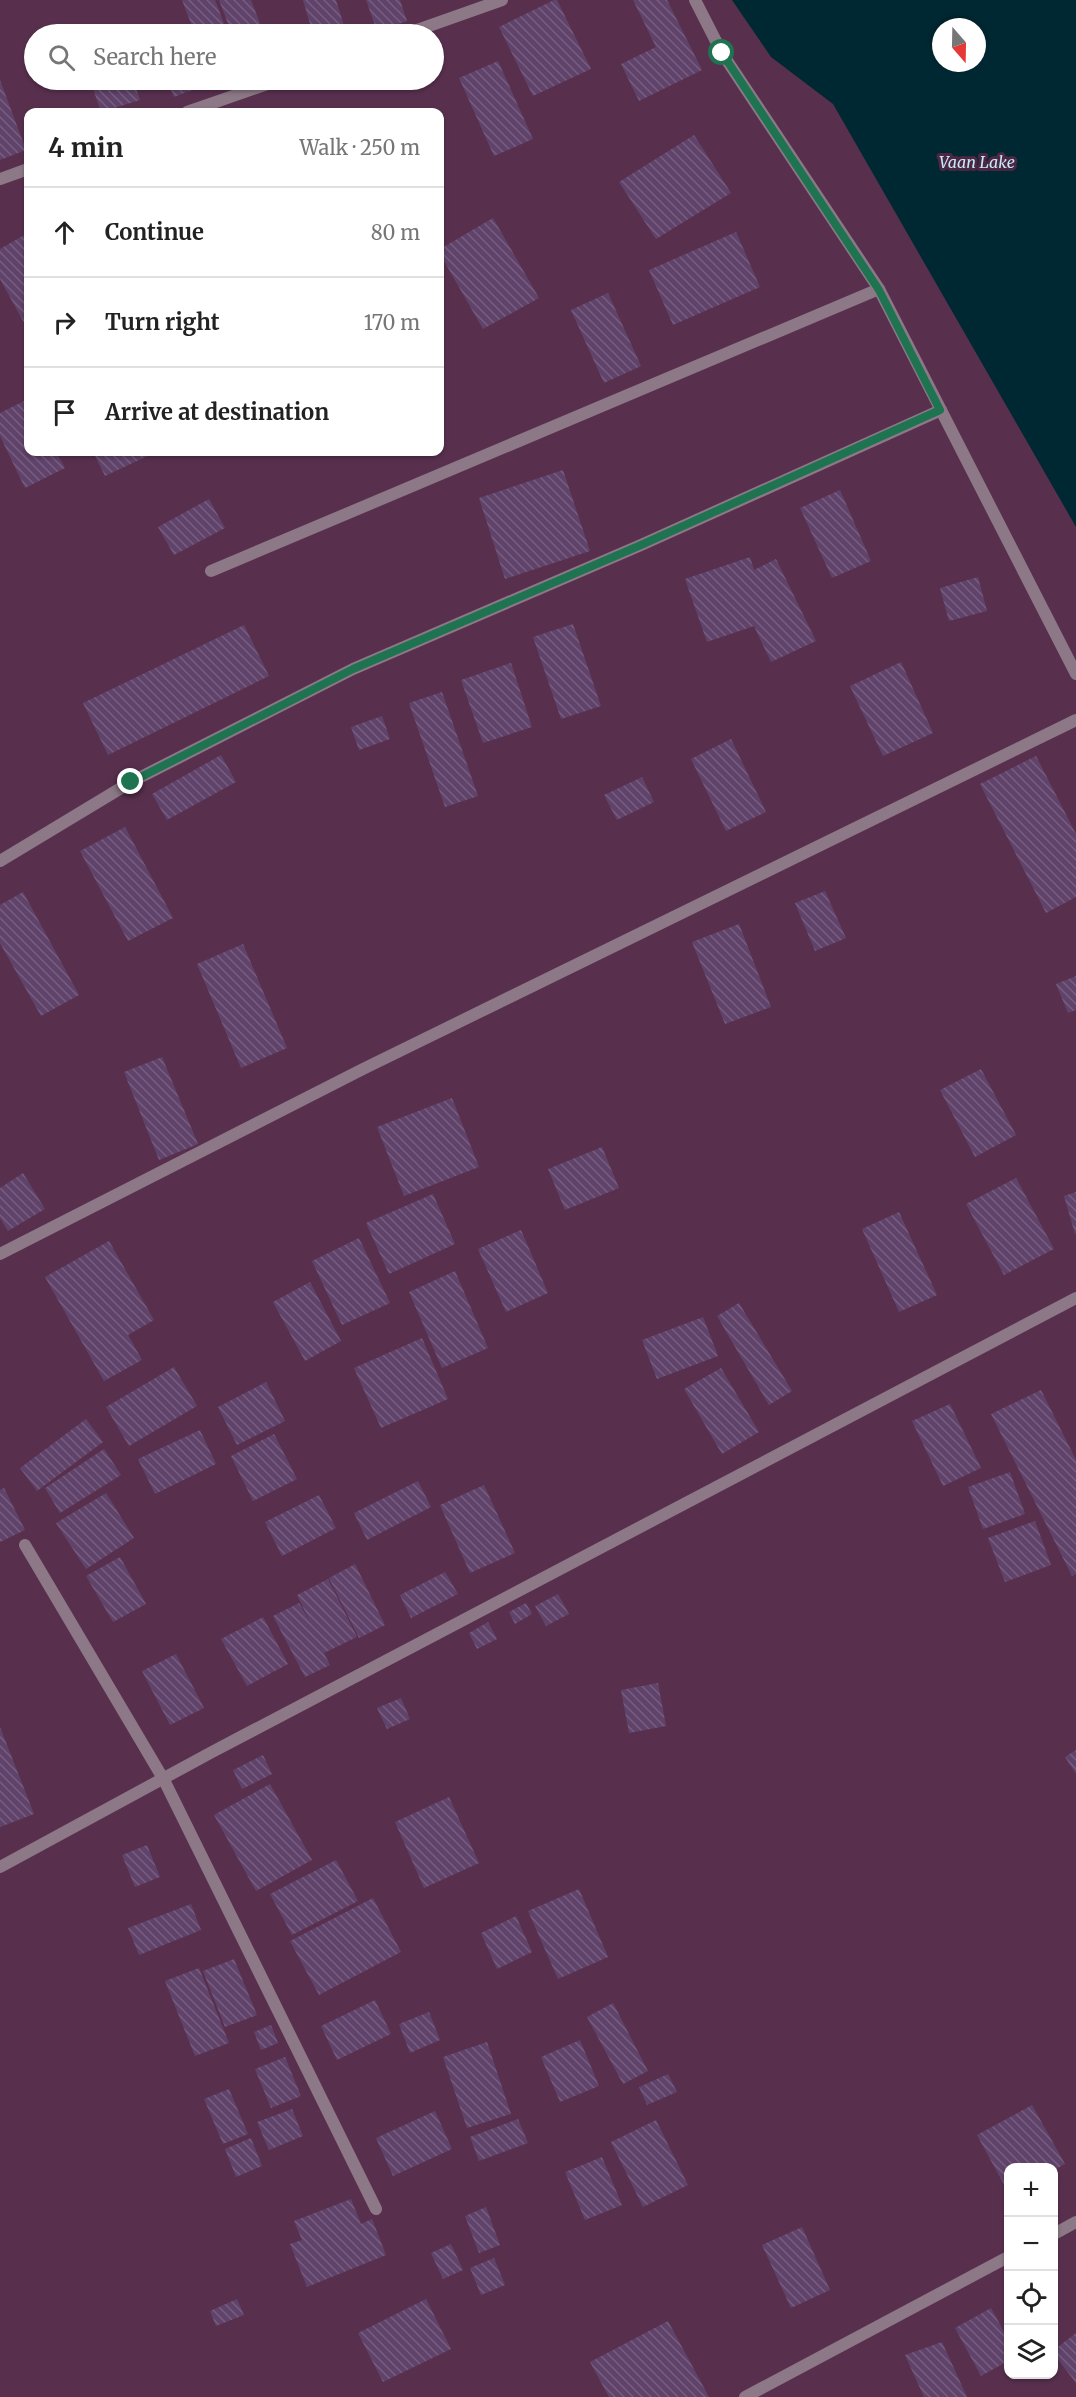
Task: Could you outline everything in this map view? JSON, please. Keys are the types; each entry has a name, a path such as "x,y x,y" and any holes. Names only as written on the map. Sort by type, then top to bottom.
{"street":[{"path":"434,24 502,0"},
{"path":"694,0 722,53 879,290 1076,674"},
{"path":"198,108 250,90"},
{"path":"0,179 24,170"},
{"path":"211,571 879,290"},
{"path":"0,861 131,782 353,669 641,545 940,410"},
{"path":"0,1254 363,1069 1076,720"},
{"path":"0,1867 233,1741 1076,1298"},
{"path":"25,1545 164,1780 376,2209"},
{"path":"1058,2231 1076,2222"},
{"path":"745,2397 1004,2260"}],"water":[{"name":"Vaan Lake","path":"732,0 1076,0 1076,527 833,104 771,57"}],"building":[{"path":"182,0 215,0 224,24 191,24"},
{"path":"219,0 251,0 260,24 228,24"},
{"path":"303,0 336,0 343,24 310,24"},
{"path":"366,0 400,0 407,21 398,24 375,24"},
{"path":"557,0 591,69 533,96 499,27"},
{"path":"633,0 667,0 702,70 639,101 621,64 656,47"},
{"path":"498,61 533,139 494,156 459,78"},
{"path":"0,80 24,145 24,151 0,160"},
{"path":"93,90 136,90 140,100 114,108 100,108"},
{"path":"171,90 192,90 174,97"},
{"path":"694,135 731,193 656,239 619,182"},
{"path":"493,218 539,298 483,329 444,261 444,247"},
{"path":"736,232 760,287 673,325 649,270"},
{"path":"24,235 24,323 0,279 0,249"},
{"path":"608,293 641,366 604,383 571,310"},
{"path":"24,401 24,456 58,456 65,468 25,488 0,436 0,413"},
{"path":"95,456 148,456 105,476"},
{"path":"563,470 590,551 505,579 479,498"},
{"path":"840,490 871,561 832,578 800,508"},
{"path":"209,499 225,528 174,555 158,527"},
{"path":"750,557 754,570 776,559 816,641 771,662 754,626 707,642 685,579"},
{"path":"978,577 987,611 949,621 940,588"},
{"path":"573,624 601,706 561,719 533,637"},
{"path":"244,625 269,676 108,755 83,703"},
{"path":"901,662 933,733 883,756 850,686"},
{"path":"511,663 532,727 483,743 461,680"},
{"path":"442,692 478,796 445,807 409,703"},
{"path":"382,716 390,739 359,750 351,727"},
{"path":"731,739 766,812 726,831 691,759"},
{"path":"221,755 236,782 167,820 152,794"},
{"path":"1036,756 1076,834 1076,897 1046,913 980,784"},
{"path":"642,777 654,802 617,820 604,795"},
{"path":"125,827 173,918 128,941 80,851"},
{"path":"825,891 846,938 815,951 795,903"},
{"path":"23,892 79,995 41,1016 0,943 0,905"},
{"path":"739,924 771,1007 725,1024 692,942"},
{"path":"243,944 287,1048 241,1068 197,964"},
{"path":"1076,976 1076,1010 1068,1013 1056,984"},
{"path":"162,1057 198,1144 159,1160 124,1072"},
{"path":"981,1069 1016,1135 975,1157 940,1090"},
{"path":"452,1098 479,1167 404,1196 377,1127"},
{"path":"602,1147 619,1188 565,1210 548,1169"},
{"path":"23,1173 45,1209 8,1231 0,1218 0,1188"},
{"path":"1016,1178 1054,1249 1004,1275 966,1204"},
{"path":"1076,1192 1076,1234 1075,1234 1064,1196"},
{"path":"433,1194 455,1244 389,1274 366,1223"},
{"path":"899,1212 937,1295 899,1312 862,1229"},
{"path":"521,1230 548,1293 506,1312 478,1249"},
{"path":"359,1238 390,1303 342,1325 312,1261"},
{"path":"109,1241 154,1320 128,1335 142,1360 104,1381 45,1277"},
{"path":"455,1271 488,1348 442,1368 409,1292"},
{"path":"310,1282 341,1341 305,1361 273,1302"},
{"path":"739,1303 792,1391 769,1405 717,1316"},
{"path":"703,1317 718,1356 657,1379 642,1340"},
{"path":"422,1338 448,1399 381,1428 354,1368"},
{"path":"174,1367 197,1406 129,1446 106,1407"},
{"path":"721,1368 759,1432 722,1454 684,1389"},
{"path":"266,1382 285,1421 237,1445 218,1407"},
{"path":"1041,1390 1076,1460 1076,1574 1072,1576 991,1414"},
{"path":"950,1404 981,1468 943,1486 912,1421"},
{"path":"86,1419 103,1442 37,1491 20,1468"},
{"path":"200,1430 216,1464 155,1494 138,1459"},
{"path":"274,1434 297,1479 253,1501 231,1456"},
{"path":"104,1449 121,1475 60,1513 45,1488"},
{"path":"1010,1472 1025,1514 983,1529 968,1487"},
{"path":"418,1481 431,1507 367,1540 354,1513"},
{"path":"484,1485 515,1553 470,1573 440,1505"},
{"path":"4,1488 25,1530 0,1542 0,1490"},
{"path":"106,1493 134,1538 86,1569 56,1523"},
{"path":"319,1495 336,1528 282,1556 265,1522"},
{"path":"1035,1521 1051,1565 1005,1582 988,1538"},
{"path":"120,1557 146,1604 113,1622 86,1576"},
{"path":"355,1564 385,1625 359,1638 329,1578"},
{"path":"445,1572 458,1594 411,1618 400,1595"},
{"path":"328,1579 357,1637 324,1653 330,1665 305,1677 273,1616 299,1603 310,1622 297,1595"},
{"path":"558,1594 569,1614 546,1626 535,1606"},
{"path":"526,1603 532,1614 515,1624 509,1612"},
{"path":"263,1617 288,1664 247,1686 221,1639"},
{"path":"488,1622 497,1639 477,1649 469,1633"},
{"path":"176,1654 204,1708 170,1725 142,1671"},
{"path":"658,1683 666,1726 629,1733 621,1690"},
{"path":"401,1698 410,1719 387,1729 377,1708"},
{"path":"0,1727 34,1814 0,1827"},
{"path":"1076,1750 1076,1774 1065,1757"},
{"path":"263,1755 272,1774 242,1789 233,1770"},
{"path":"270,1784 312,1860 256,1891 214,1815"},
{"path":"449,1797 479,1863 424,1888 395,1822"},
{"path":"147,1845 160,1877 135,1887 122,1855"},
{"path":"336,1860 358,1901 292,1935 270,1894"},
{"path":"579,1889 608,1957 558,1979 528,1911"},
{"path":"373,1898 401,1952 319,1995 290,1941"},
{"path":"191,1904 201,1930 139,1955 128,1928"},
{"path":"516,1916 532,1952 497,1969 481,1933"},
{"path":"234,1959 257,2015 225,2027 203,1971"},
{"path":"199,1968 229,2043 195,2056 165,1981"},
{"path":"375,2000 391,2034 337,2060 321,2026"},
{"path":"613,2003 648,2071 623,2084 587,2017"},
{"path":"429,2012 440,2040 410,2053 399,2024"},
{"path":"271,2025 278,2043 261,2050 254,2032"},
{"path":"580,2040 599,2086 560,2102 541,2057"},
{"path":"487,2042 511,2114 467,2128 443,2057"},
{"path":"285,2057 301,2096 271,2108 255,2069"},
{"path":"668,2074 677,2092 647,2105 639,2087"},
{"path":"229,2089 248,2134 223,2144 204,2099"},
{"path":"1032,2105 1065,2164 1058,2168 1058,2163 1004,2163 1004,2185 977,2135"},
{"path":"292,2109 303,2136 269,2150 257,2122"},
{"path":"435,2111 452,2149 393,2176 376,2138"},
{"path":"518,2119 528,2143 479,2161 470,2137"},
{"path":"656,2120 688,2185 643,2207 611,2142"},
{"path":"251,2138 262,2166 236,2177 225,2149"},
{"path":"602,2157 622,2205 585,2220 565,2172"},
{"path":"351,2199 361,2224 372,2219 386,2255 307,2287 290,2244 302,2240 294,2221"},
{"path":"486,2207 500,2245 479,2253 465,2216"},
{"path":"802,2227 830,2290 791,2308 762,2245"},
{"path":"451,2244 463,2270 443,2279 431,2253"},
{"path":"494,2258 505,2285 481,2295 470,2268"},
{"path":"237,2299 244,2315 216,2326 210,2311"},
{"path":"426,2299 451,2349 383,2382 358,2333"},
{"path":"991,2308 1004,2332 1004,2363 981,2376 955,2328"},
{"path":"668,2321 709,2397 609,2397 590,2362"},
{"path":"1076,2333 1076,2383 1058,2359 1058,2347"},
{"path":"942,2342 967,2397 924,2397 905,2355"}],"route":[{"path":"131,782 353,669 641,545 940,410 879,290 722,53"}]}
